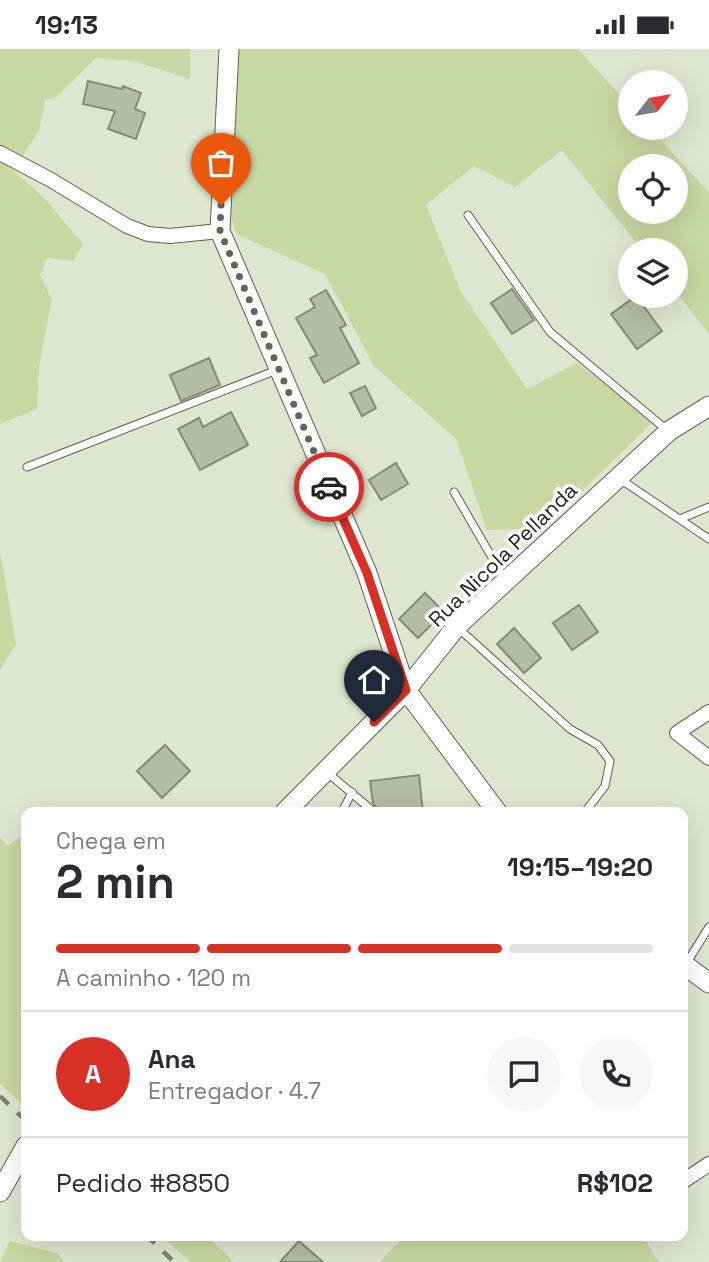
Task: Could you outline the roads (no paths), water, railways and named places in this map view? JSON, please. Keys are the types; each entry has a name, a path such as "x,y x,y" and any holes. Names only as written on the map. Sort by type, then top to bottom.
{"street":[{"path":"229,49 220,231 277,370 367,573 406,690 492,807"},
{"path":"0,153 127,226 148,234 170,236 220,231"},
{"name":"Rua Nicola Pellanda","path":"292,807 406,690 457,626 668,431 709,405"},
{"path":"709,712 677,733 709,758"},
{"path":"688,967 709,983"},
{"path":"3,1186 21,1155"},
{"path":"688,1178 709,1164"}],"lane":[{"path":"468,215 550,332 668,431"},
{"path":"27,467 277,370"},
{"path":"617,477 708,537"},
{"path":"454,492 505,581"},
{"path":"680,519 709,507"},
{"path":"457,626 570,729 598,745 610,761 605,786 588,807"},
{"path":"325,770 368,807"},
{"path":"344,807 352,792"},
{"path":"688,958 709,927"}],"railway":[{"path":"0,1096 21,1116"},
{"path":"152,1241 174,1262"}]}
